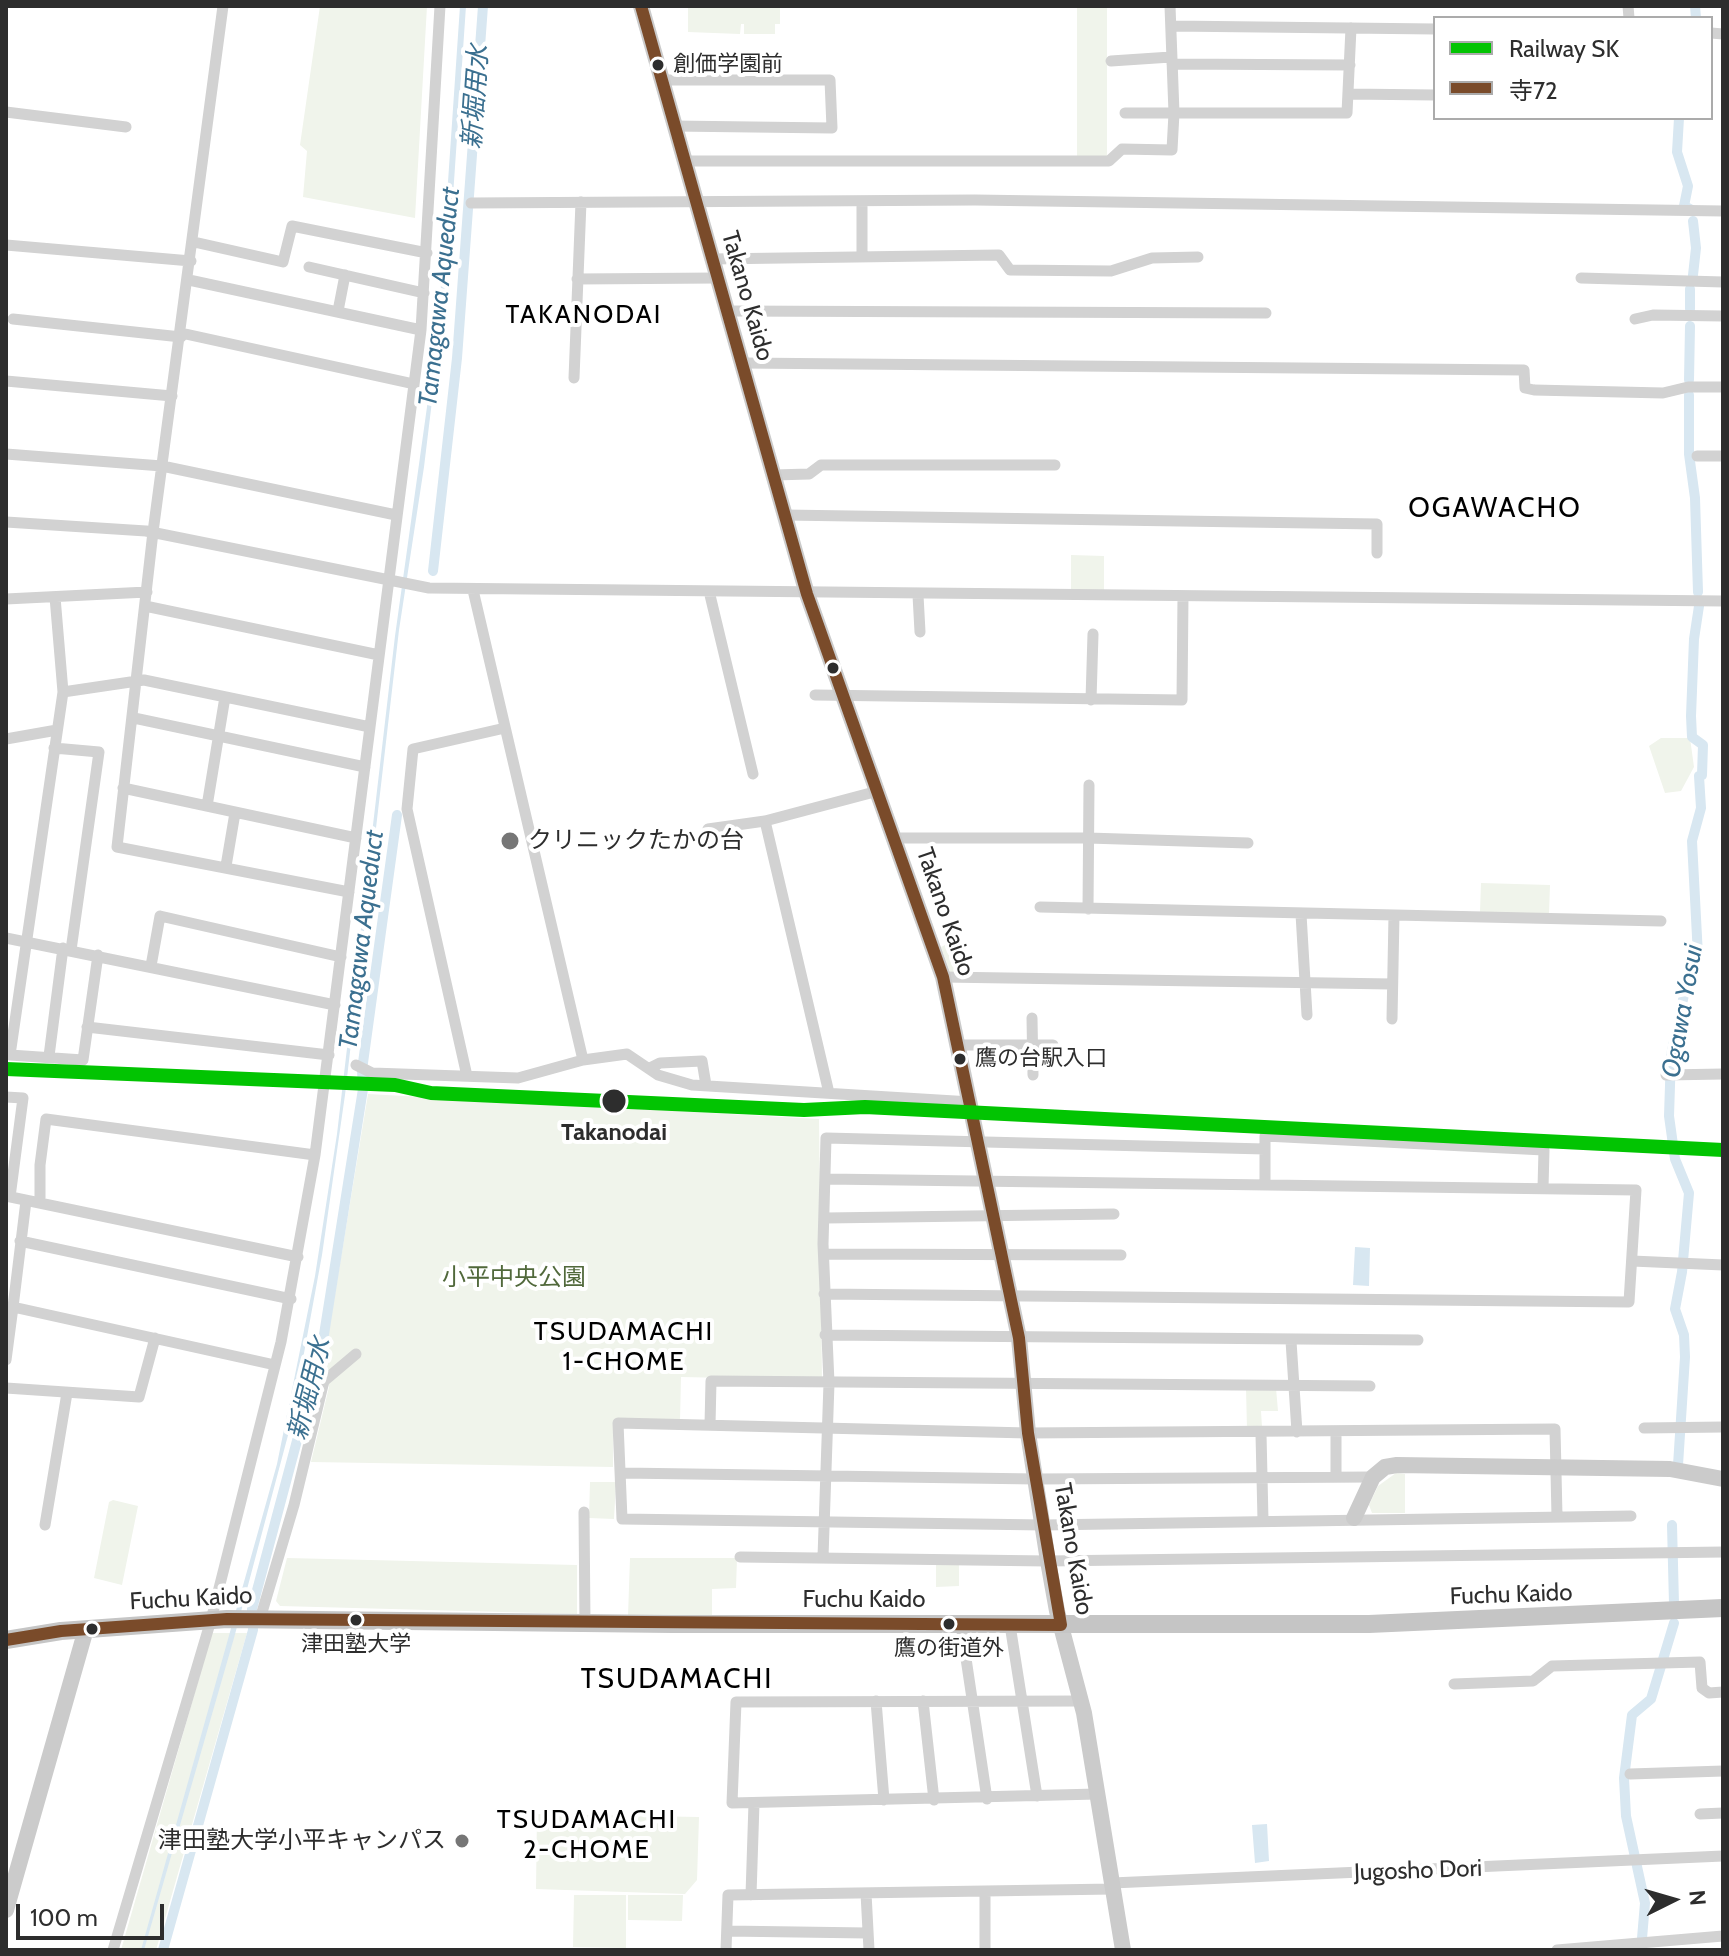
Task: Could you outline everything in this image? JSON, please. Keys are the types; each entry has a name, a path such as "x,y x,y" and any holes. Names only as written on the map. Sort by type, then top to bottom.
{"main road":[{"name":"Fuchu Kaido","path":"6,1640 86,1629 242,1619 961,1625 1380,1624 1723,1608"}],"street":[{"path":"223,6 189,280 153,532 117,847 349,892"},
{"path":"242,1619 275,1365 291,1299 331,1060 335,1005 421,330 440,6"},
{"name":"Takano Kaido","path":"641,6 807,594 943,977 960,1045 1019,1338 1028,1433 1048,1561 1061,1625 1082,1701 1122,1950"},
{"path":"683,161 1109,161 1122,149 1172,150 1174,113 1170,6"},
{"path":"1172,26 1433,29"},
{"path":"1125,113 1347,113 1351,28"},
{"path":"1111,61 1350,65"},
{"path":"660,80 830,80 832,128 673,126"},
{"path":"1348,94 1433,95"},
{"path":"6,112 126,127"},
{"path":"862,201 862,256"},
{"path":"471,203 862,201 1723,211"},
{"path":"574,378 581,202"},
{"path":"194,242 283,262 292,226 427,253"},
{"path":"6,245 191,261"},
{"path":"712,259 999,255 1010,270 1111,271 1152,258 1198,257"},
{"path":"309,267 424,293"},
{"path":"338,311 345,275"},
{"path":"577,279 717,278"},
{"path":"1581,278 1723,282"},
{"path":"189,280 421,330"},
{"path":"727,311 1266,313"},
{"path":"1635,319 1653,315 1723,316"},
{"path":"13,319 181,335 414,384"},
{"path":"742,363 1524,370 1525,388 1534,390 1663,393 1688,387 1723,387"},
{"path":"6,381 172,396"},
{"path":"6,454 162,466 396,515"},
{"path":"1697,456 1723,456"},
{"path":"774,475 809,474 821,465 1021,461 1055,465"},
{"path":"785,515 1377,524 1377,553"},
{"path":"6,522 153,532 389,582 473,590 1723,601"},
{"path":"473,590 583,1060"},
{"path":"709,591 753,774"},
{"path":"6,599 147,592"},
{"path":"918,595 920,632"},
{"path":"815,695 1182,700 1183,596"},
{"path":"55,597 63,692 10,1055 83,1060 98,955"},
{"path":"145,606 379,655"},
{"path":"1091,700 1093,634"},
{"path":"63,692 137,681 370,727"},
{"path":"207,806 225,697"},
{"path":"134,718 365,767"},
{"path":"467,1076 407,809 413,749 505,728"},
{"path":"6,739 57,730"},
{"path":"49,1056 99,752 54,748"},
{"path":"1088,909 1089,785"},
{"path":"123,788 356,838"},
{"path":"708,829 765,821 878,791"},
{"path":"226,866 235,813"},
{"path":"765,821 829,1093"},
{"path":"895,838 1088,838 1248,843"},
{"path":"1040,907 1661,921"},
{"path":"1301,914 1307,1015"},
{"path":"1392,1019 1394,915"},
{"path":"151,966 160,916 341,957"},
{"path":"6,938 335,1005"},
{"path":"943,977 1392,984"},
{"path":"1032,1018 1033,1075"},
{"path":"87,1027 331,1060"},
{"path":"960,1045 1053,1045"},
{"path":"358,1066 372,1073 518,1078 583,1060 627,1054 658,1075 706,1085 971,1102"},
{"path":"650,1068 660,1063 702,1061 706,1085"},
{"path":"1670,1074 1723,1074"},
{"path":"6,1097 23,1098 8,1196 298,1257"},
{"path":"40,1202 40,1165 46,1119 315,1155"},
{"path":"1265,1183 1265,1136 1544,1150 1543,1188"},
{"path":"823,1557 829,1383 824,1294 826,1138 1265,1149"},
{"path":"824,1294 1629,1302 1636,1190 827,1179"},
{"path":"6,1360 26,1201"},
{"path":"826,1218 1114,1214"},
{"path":"20,1241 291,1299"},
{"path":"824,1254 1121,1255"},
{"path":"1632,1261 1723,1265"},
{"path":"13,1307 275,1365"},
{"path":"825,1335 1418,1340"},
{"path":"6,1388 139,1397 155,1338"},
{"path":"1291,1341 1297,1432"},
{"path":"113,1950 242,1619 294,1505 324,1381 356,1354"},
{"path":"710,1425 711,1381 1370,1386"},
{"path":"45,1525 67,1393"},
{"path":"1557,1516 1555,1429 1261,1434 1028,1433 618,1423 623,1473 622,1519 1044,1525 1631,1516"},
{"path":"1644,1428 1723,1427"},
{"path":"1336,1432 1336,1477"},
{"path":"1261,1434 1263,1520"},
{"path":"1354,1518 1373,1477 1385,1467 1397,1465 1684,1470 1723,1479"},
{"path":"623,1473 1036,1479 1373,1477"},
{"path":"584,1512 585,1623"},
{"path":"740,1557 1048,1561 1723,1552"},
{"path":"961,1625 987,1799"},
{"path":"1010,1625 1037,1796"},
{"path":"6,1910 86,1629"},
{"path":"1454,1684 1533,1681 1552,1666 1700,1662 1702,1688 1709,1693 1723,1692"},
{"path":"876,1701 884,1800"},
{"path":"923,1701 934,1800"},
{"path":"1082,1701 736,1702 732,1803 1097,1794"},
{"path":"1630,1774 1723,1771"},
{"path":"751,1895 754,1803"},
{"path":"1700,1814 1723,1813"},
{"name":"Jugosho Dori","path":"727,1931 728,1895 985,1892 1723,1856"},
{"path":"985,1892 985,1950"},
{"path":"866,1893 869,1950"},
{"path":"726,1950 727,1931 867,1933"},
{"path":"1557,1950 1723,1936"}],"green space":[{"path":"320,6 427,6 415,218 303,197 307,151 300,145"},
{"path":"688,6 780,6 780,24 775,24 775,34 744,34 744,24 741,24 740,34 688,32"},
{"path":"1077,6 1107,6 1107,157 1077,156"},
{"path":"1071,555 1104,556 1104,591 1071,590"},
{"path":"1661,738 1690,738 1694,767 1681,791 1665,793 1649,746"},
{"path":"1481,883 1550,885 1549,914 1480,912"},
{"path":"964,945 964,972 950,972 941,947"},
{"name":"小平中央公園","path":"368,1094 819,1119 822,1380 681,1377 680,1421 613,1421 613,1467 311,1462 329,1387 323,1367"},
{"path":"1246,1388 1276,1388 1278,1411 1261,1411 1262,1427 1247,1430"},
{"path":"1396,1473 1405,1474 1405,1513 1372,1513 1369,1505 1378,1486"},
{"path":"590,1482 616,1482 614,1519 589,1518"},
{"path":"113,1500 138,1506 122,1585 94,1578 109,1502"},
{"path":"287,1558 577,1565 577,1614 280,1606 276,1601"},
{"path":"630,1558 737,1558 736,1588 712,1589 712,1616 628,1616"},
{"path":"959,1563 959,1586 936,1587 936,1564"},
{"path":"212,1633 247,1633 156,1950 121,1950"},
{"path":"537,1814 699,1817 697,1880 685,1894 536,1889"},
{"path":"574,1895 626,1895 626,1948 573,1947"},
{"path":"628,1895 683,1895 682,1921 628,1920"}],"water":[{"name":"Tamagawa Aqueduct","path":"460,6 466,6 448,269 424,467 399,630 345,1095 322,1255 291,1424 234,1638 144,1950 141,1950 277,1464 315,1276 337,1134 395,636 438,328"},
{"path":"1355,1247 1370,1248 1369,1286 1353,1285"},
{"path":"1267,1824 1269,1861 1255,1863 1252,1825"}],"waterway":[{"name":"新堀用水","path":"433,571 457,358 483,6"},
{"name":"Ogawa Yosui","path":"1695,6 1696,16"},
{"name":"Ogawa Yosui","path":"1679,120 1677,152 1688,186 1684,206 1690,209"},
{"name":"Ogawa Yosui","path":"1693,221 1696,248 1693,275"},
{"name":"Ogawa Yosui","path":"1690,289 1690,309"},
{"name":"Ogawa Yosui","path":"1689,380 1690,326"},
{"name":"Ogawa Yosui","path":"1689,395 1689,454 1695,498 1698,592"},
{"name":"Ogawa Yosui","path":"1678,1465 1685,1357 1684,1335 1675,1309 1682,1272 1689,1193 1675,1159 1669,1116 1671,1055 1684,995 1698,956 1692,841 1701,808 1699,776 1702,775 1703,745 1692,737 1691,716 1694,639 1699,606"},
{"name":"新堀用水","path":"163,1950 253,1630 252,1609 322,1347 363,1089 362,1070 397,815"},
{"name":"Ogawa Yosui","path":"1672,1525 1674,1604"},
{"name":"Ogawa Yosui","path":"1641,1950 1645,1903 1626,1816 1624,1778 1632,1715 1651,1699 1674,1623"}],"rail line":[{"name":"SK","path":"6,1069 395,1085 431,1093 804,1110 865,1107 1723,1150"}],"transit line":[{"name":"寺72","path":"6,1640 61,1631 227,1619 1061,1625 1028,1433 1019,1338 943,977 807,594 641,6"}],"place":[{"name":"創価学園前","path":"658,65"},
{"name":"クリニックたかの台","path":"510,841"},
{"name":"鷹の台駅入口","path":"960,1059"},
{"name":"Takanodai","path":"614,1101"},
{"name":"津田塾大学","path":"356,1620"},
{"name":"鷹の街道外","path":"949,1624"},
{"name":"津田塾大学小平キャンパス","path":"462,1841"}],"district":[{"name":"TAKANODAI","path":"584,315"},
{"name":"OGAWACHO","path":"1495,509"},
{"name":"TSUDAMACHI 1-CHOME","path":"624,1347"},
{"name":"TSUDAMACHI","path":"677,1680"},
{"name":"TSUDAMACHI 2-CHOME","path":"587,1835"}]}
